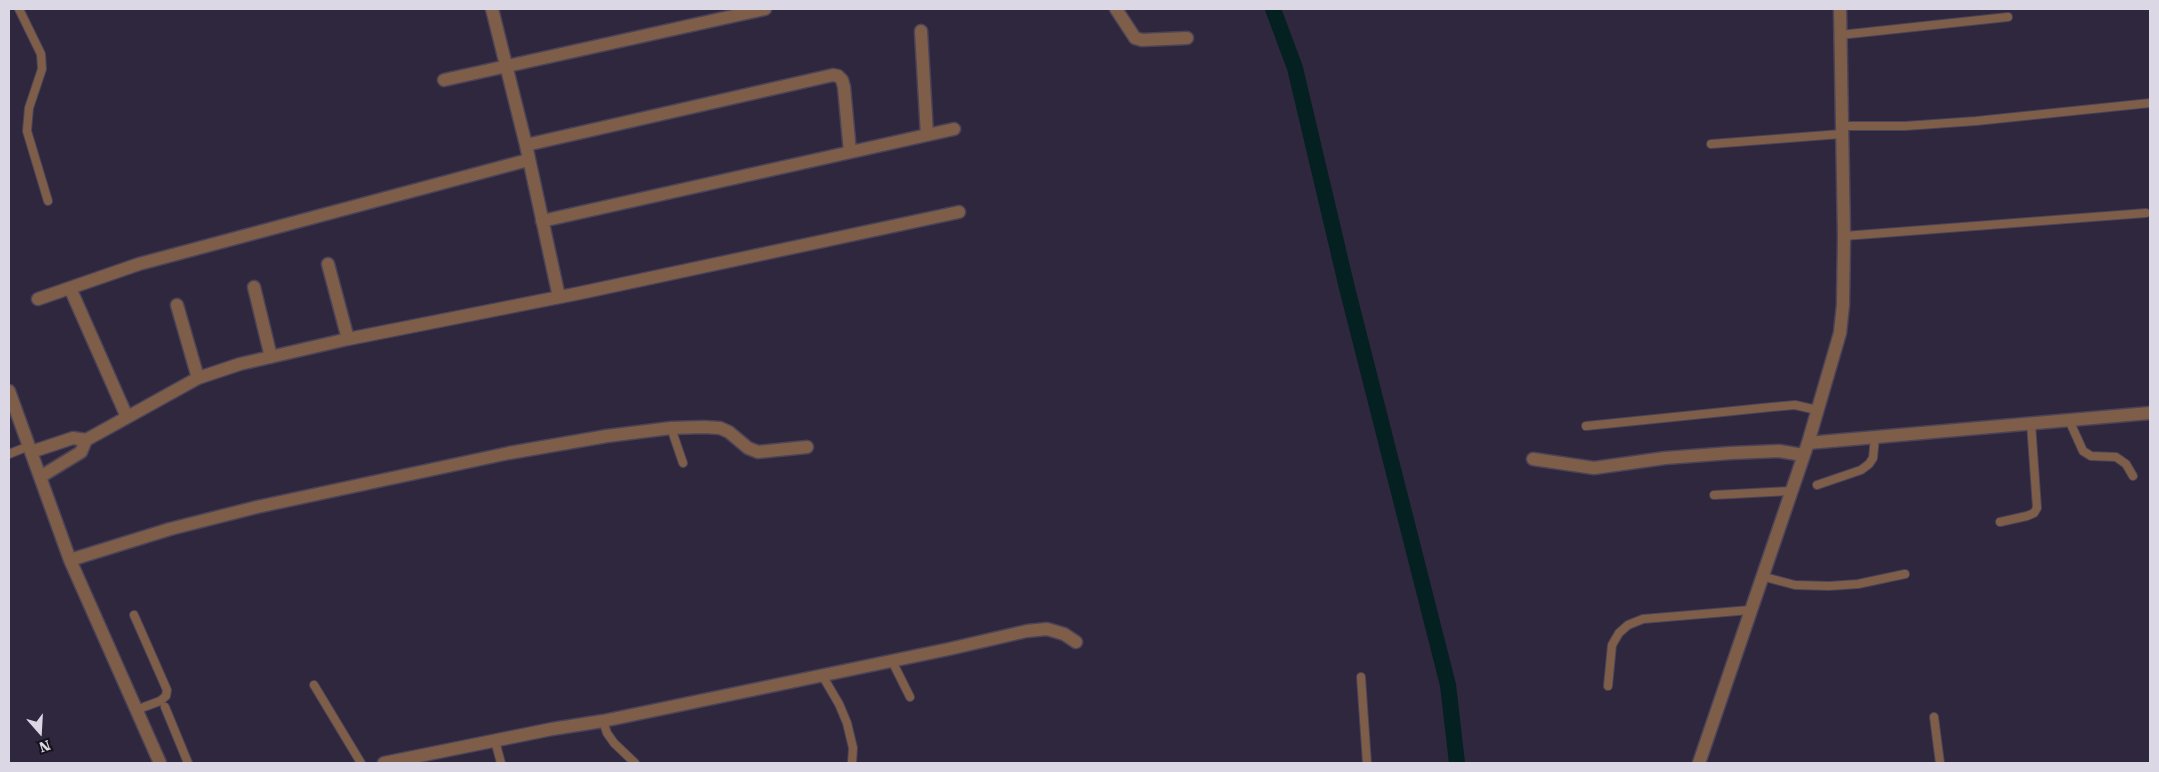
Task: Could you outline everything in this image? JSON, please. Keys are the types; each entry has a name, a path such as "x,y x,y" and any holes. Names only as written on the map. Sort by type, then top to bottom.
{"street":[{"path":"492,9 526,145 559,297"},
{"path":"444,80 765,9"},
{"path":"1116,9 1135,38 1142,40 1187,38"},
{"path":"1699,763 1761,576 1808,443 1840,333 1843,305 1844,236 1840,9"},
{"path":"921,31 926,135"},
{"path":"526,145 833,75 838,76 842,80 844,88 850,152"},
{"path":"542,221 954,130"},
{"path":"38,299 140,264 528,160"},
{"path":"30,449 72,438 86,440 198,378 271,356 959,212"},
{"path":"328,264 348,339"},
{"path":"254,287 271,356"},
{"path":"70,288 127,417"},
{"path":"177,305 198,378"},
{"path":"9,392 70,560 160,763"},
{"path":"1808,443 2150,413"},
{"path":"70,560 170,529 257,507 509,453 606,436 671,428 720,428 729,432 748,448 758,452 807,447"},
{"path":"40,477 81,452 86,440"},
{"path":"1533,459 1594,468 1665,458 1731,453 1779,451 1803,455"},
{"path":"387,763 552,729 604,721 1027,631 1047,629 1064,634 1076,642"}],"lane":[{"path":"20,9 41,54 42,69 29,108 28,131 48,201"},
{"path":"1840,35 2008,17"},
{"path":"1711,144 1841,130 1976,122 2150,103"},
{"path":"1844,236 2146,213"},
{"path":"1586,426 1772,407 1795,406 1817,410"},
{"path":"2069,420 2083,452 2091,456 2116,457 2126,464 2133,476"},
{"path":"2000,522 2027,516 2034,513 2037,508 2031,423"},
{"path":"671,428 682,463"},
{"path":"1817,485 1861,470 1869,464 1873,458 1875,437"},
{"path":"9,454 30,449"},
{"path":"1714,495 1790,491"},
{"path":"1761,576 1794,585 1829,586 1858,584 1905,574"},
{"path":"1608,686 1612,645 1619,633 1628,625 1643,619 1750,610"},
{"path":"134,615 167,690 166,696 160,701 136,710"},
{"path":"892,661 910,697"},
{"path":"822,675 839,704 847,723 852,748 852,763"},
{"path":"1361,677 1366,763"},
{"path":"314,685 361,763"},
{"path":"165,707 188,763"},
{"path":"1934,717 1940,763"},
{"path":"604,721 607,733 614,743 635,763"},
{"path":"495,741 501,763"}],"waterway":[{"path":"1273,9 1295,68 1347,288 1448,685 1457,763"}]}
